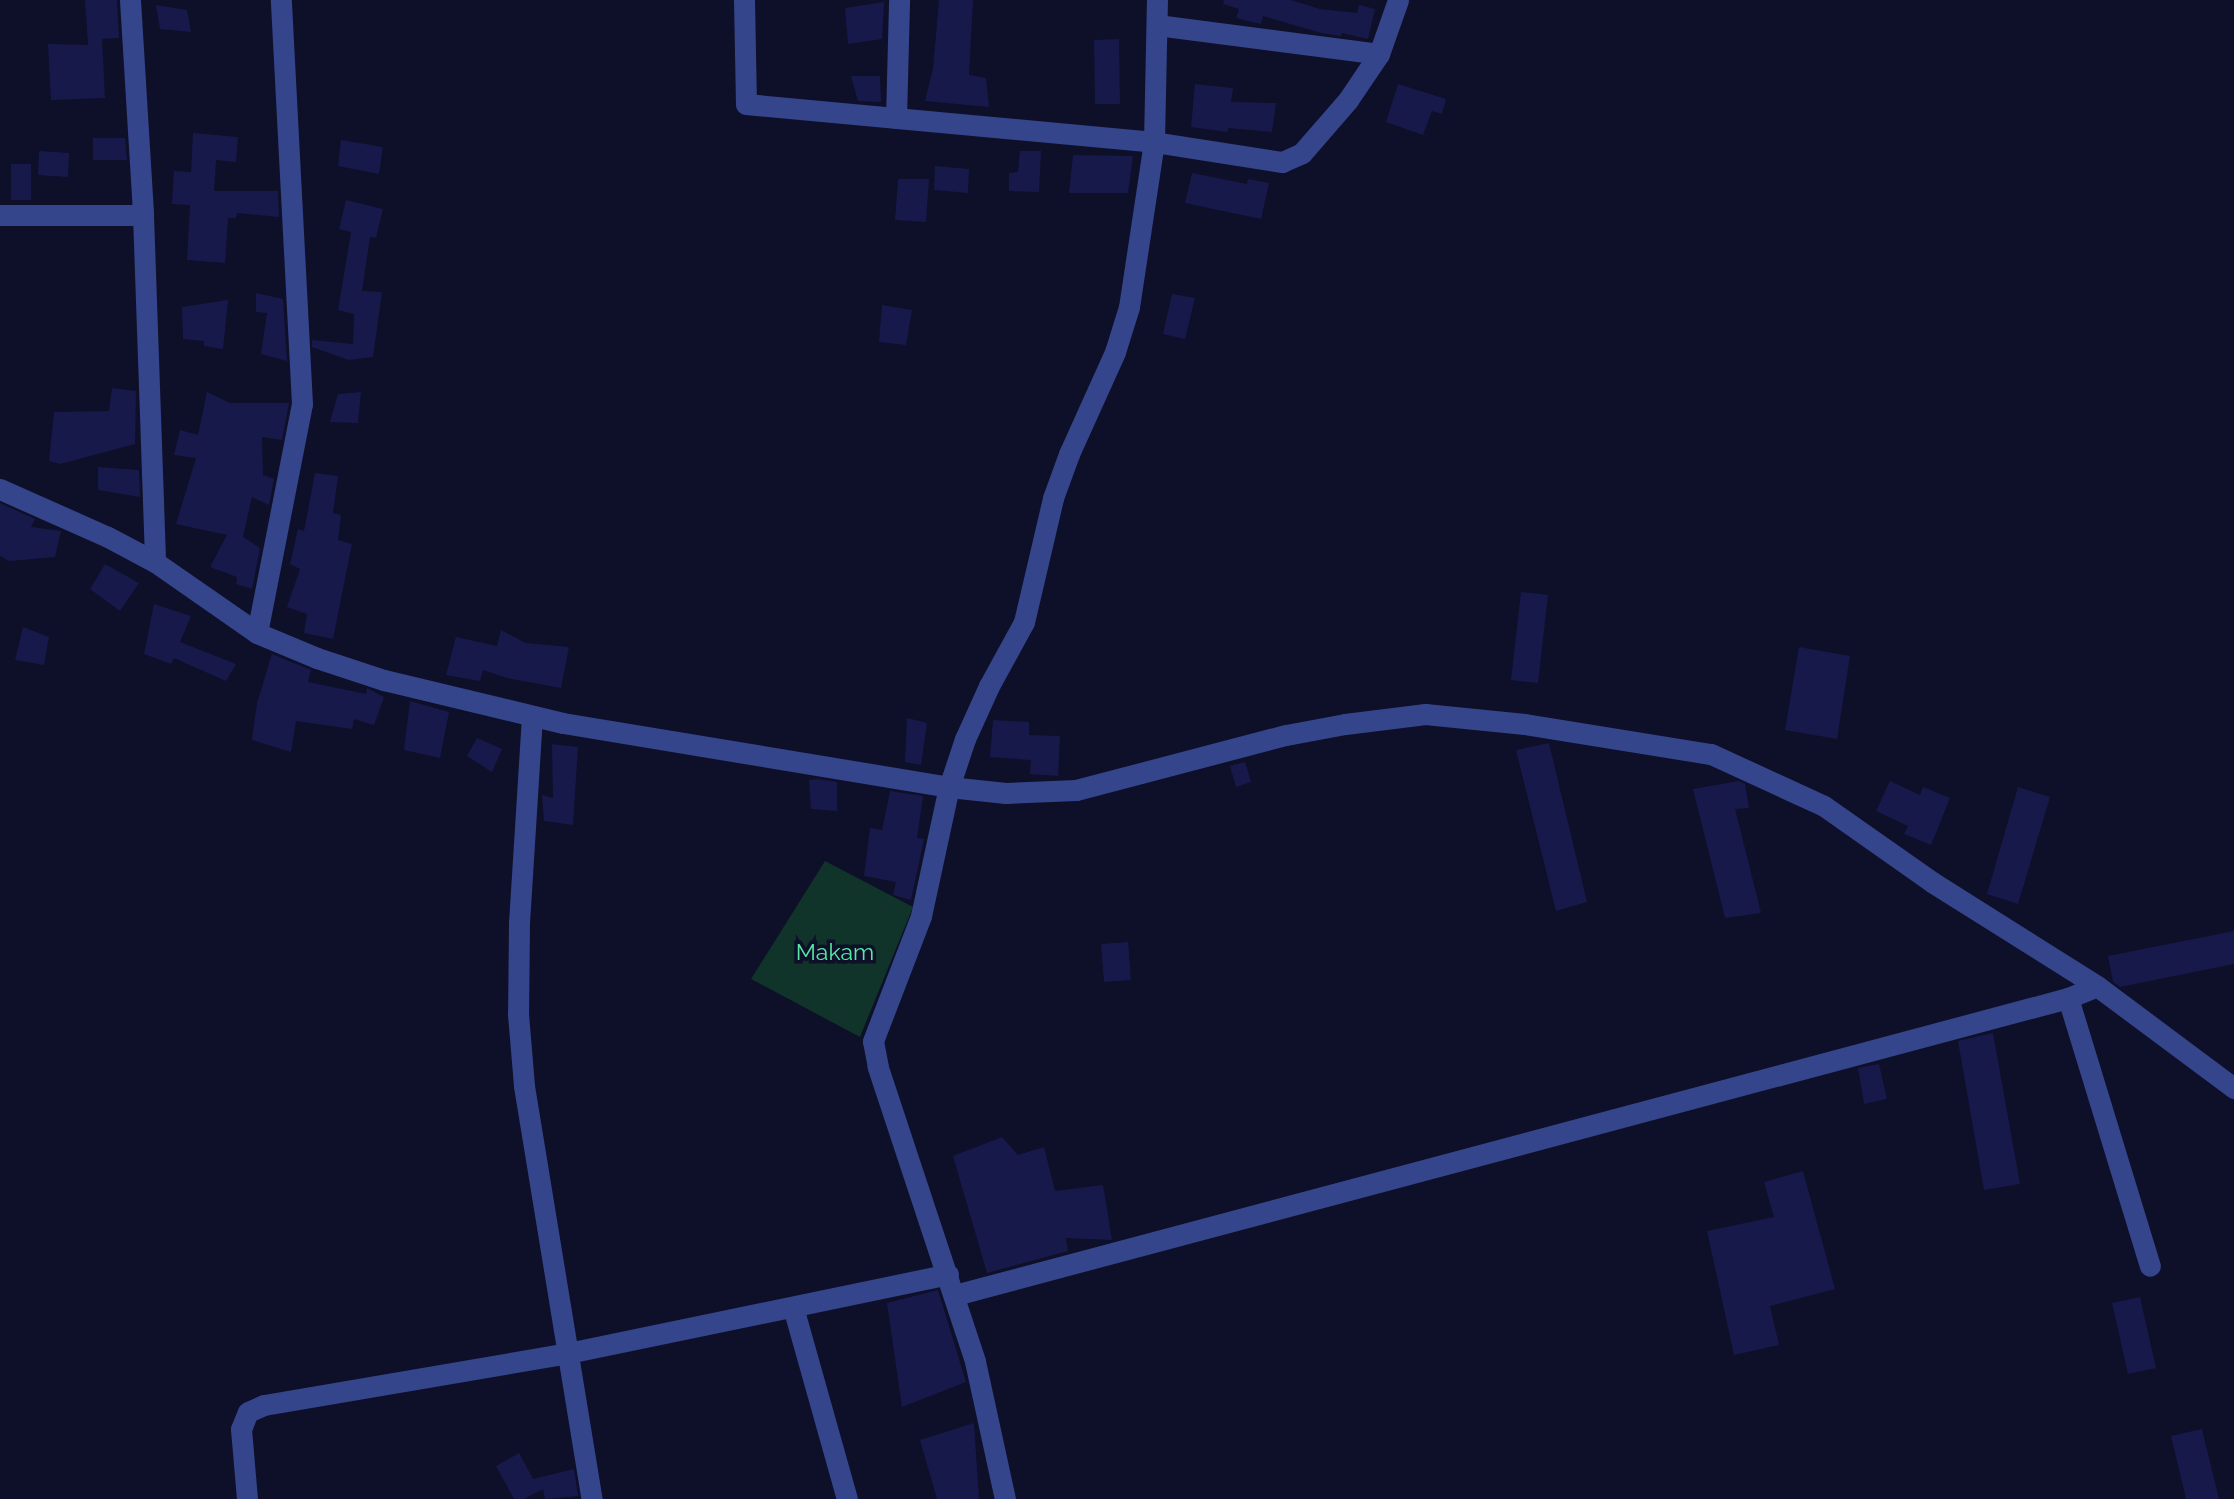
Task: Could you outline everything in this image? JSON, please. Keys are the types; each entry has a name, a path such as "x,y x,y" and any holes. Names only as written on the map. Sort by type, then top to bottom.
{"street":[{"path":"130,0 143,215 155,562"},
{"path":"257,633 302,404 281,0"},
{"path":"744,0 746,104 1154,142 1282,162 1294,158 1348,100 1378,54 1398,0"},
{"path":"897,118 899,0"},
{"path":"1005,1499 991,1425 955,1295 885,1088 873,1041 921,916 949,787 976,713 1024,622 1053,498 1069,454 1115,352 1129,307 1154,142 1157,0"},
{"path":"1157,25 1378,54"},
{"path":"0,215 143,215"},
{"path":"0,489 108,537 155,562 257,633 317,658 384,680 532,716 949,787 1006,793 1076,790 1286,735 1425,714 1619,738 1711,754 1824,806 1932,882 2097,986 2234,1088"},
{"path":"532,716 519,923 518,1014 524,1086 592,1499"},
{"path":"955,1295 2068,998 2097,986"},
{"path":"2068,998 2150,1266"},
{"path":"247,1499 241,1429 248,1412 264,1405 568,1353 948,1274"},
{"path":"793,1307 847,1499"}],"green space":[{"name":"Makam","path":"825,861 913,907 860,1037 751,979"}],"building":[{"path":"85,0 117,0 119,38 102,39 105,98 51,100 48,44 88,45"},
{"path":"939,0 973,0 969,75 986,78 989,107 925,101 933,69"},
{"path":"1224,0 1291,0 1320,9 1357,13 1359,5 1375,9 1368,39 1342,33 1341,36 1321,33 1263,16 1261,24 1236,18 1239,9 1223,4"},
{"path":"884,2 882,39 848,44 845,8"},
{"path":"156,5 187,10 191,32 160,29"},
{"path":"1119,39 1120,104 1095,104 1094,40"},
{"path":"851,76 880,76 881,102 858,101"},
{"path":"1195,84 1233,88 1231,102 1276,103 1272,132 1228,128 1228,132 1191,127"},
{"path":"1398,84 1446,99 1442,114 1432,111 1423,135 1386,122"},
{"path":"193,133 238,137 236,162 216,160 214,191 278,191 279,217 237,213 236,218 228,218 225,263 187,260 190,205 172,204 174,171 191,172"},
{"path":"93,138 125,138 127,160 93,160"},
{"path":"341,140 383,147 379,174 338,166"},
{"path":"39,151 69,153 68,177 38,175"},
{"path":"1020,151 1041,151 1039,192 1009,191 1009,173 1018,172"},
{"path":"1073,155 1133,156 1128,193 1069,193"},
{"path":"11,164 31,164 31,200 11,200"},
{"path":"935,166 969,169 968,193 934,190"},
{"path":"1192,173 1247,184 1248,179 1269,183 1261,219 1185,203"},
{"path":"898,179 929,179 926,222 895,220"},
{"path":"346,200 383,209 376,238 370,237 362,291 382,292 373,357 349,360 312,347 312,340 353,344 354,314 338,310 351,232 339,229"},
{"path":"256,293 283,299 287,361 261,354 267,313 256,312"},
{"path":"1172,294 1195,298 1185,339 1163,334"},
{"path":"228,300 223,349 204,346 204,341 183,339 182,307"},
{"path":"882,305 912,310 906,345 879,342"},
{"path":"112,388 136,391 135,444 60,464 49,461 54,412 109,411"},
{"path":"207,392 230,403 289,403 282,440 262,437 263,475 274,479 269,505 252,497 243,537 260,548 252,589 236,584 237,577 210,567 227,535 176,524 196,458 174,455 180,430 198,435"},
{"path":"361,392 358,423 330,422 338,394"},
{"path":"98,467 139,470 140,497 98,490"},
{"path":"315,473 338,476 333,513 341,515 338,540 352,544 333,639 304,633 307,614 287,607 300,569 290,564 298,529 304,531"},
{"path":"0,503 35,519 31,527 61,531 55,557 9,561 0,556"},
{"path":"105,564 139,583 120,611 90,589"},
{"path":"1521,592 1548,595 1538,683 1511,680"},
{"path":"154,604 191,616 180,642 236,664 226,681 174,658 171,664 144,654"},
{"path":"23,627 49,637 44,665 15,660"},
{"path":"501,630 526,643 569,647 561,688 507,678 483,670 480,681 446,675 456,637 497,646"},
{"path":"1799,647 1850,656 1837,739 1785,730"},
{"path":"272,654 311,670 308,682 366,694 367,688 384,697 374,725 354,719 352,729 296,721 291,752 252,740 257,703"},
{"path":"410,701 449,712 440,758 404,750"},
{"path":"907,718 927,723 921,765 905,762"},
{"path":"993,720 1029,722 1029,735 1060,736 1058,776 1030,774 1031,760 990,757"},
{"path":"477,738 502,749 492,772 467,756"},
{"path":"1549,743 1587,902 1556,911 1516,750"},
{"path":"552,744 578,747 573,825 544,821 542,795 553,798"},
{"path":"1245,762 1251,782 1236,787 1230,766"},
{"path":"809,780 837,782 837,811 811,809"},
{"path":"1739,781 1745,784 1749,808 1735,809 1761,913 1725,918 1693,789"},
{"path":"1890,781 1920,795 1923,787 1950,798 1931,845 1904,834 1908,826 1876,811"},
{"path":"2018,787 2050,797 2018,904 1987,894"},
{"path":"890,791 923,796 917,838 924,839 911,900 893,895 896,882 864,876 870,828 882,830"},
{"path":"2234,931 2234,964 2120,987 2113,982 2108,956"},
{"path":"1128,942 1131,980 1104,982 1101,944"},
{"path":"1993,1033 2020,1184 1984,1190 1958,1041"},
{"path":"1879,1064 1887,1099 1864,1104 1858,1068"},
{"path":"1002,1137 1018,1155 1044,1147 1055,1191 1103,1185 1112,1240 1066,1238 1068,1251 987,1273 953,1156"},
{"path":"1803,1171 1835,1289 1770,1306 1779,1345 1734,1355 1707,1231 1774,1217 1764,1182"},
{"path":"938,1290 966,1382 902,1407 887,1303"},
{"path":"2140,1297 2156,1368 2128,1374 2112,1303"},
{"path":"974,1423 979,1499 937,1499 920,1440"},
{"path":"2202,1429 2219,1499 2186,1499 2171,1436"},
{"path":"519,1453 533,1479 574,1469 578,1496 545,1499 543,1489 524,1499 514,1499 496,1466"}]}
